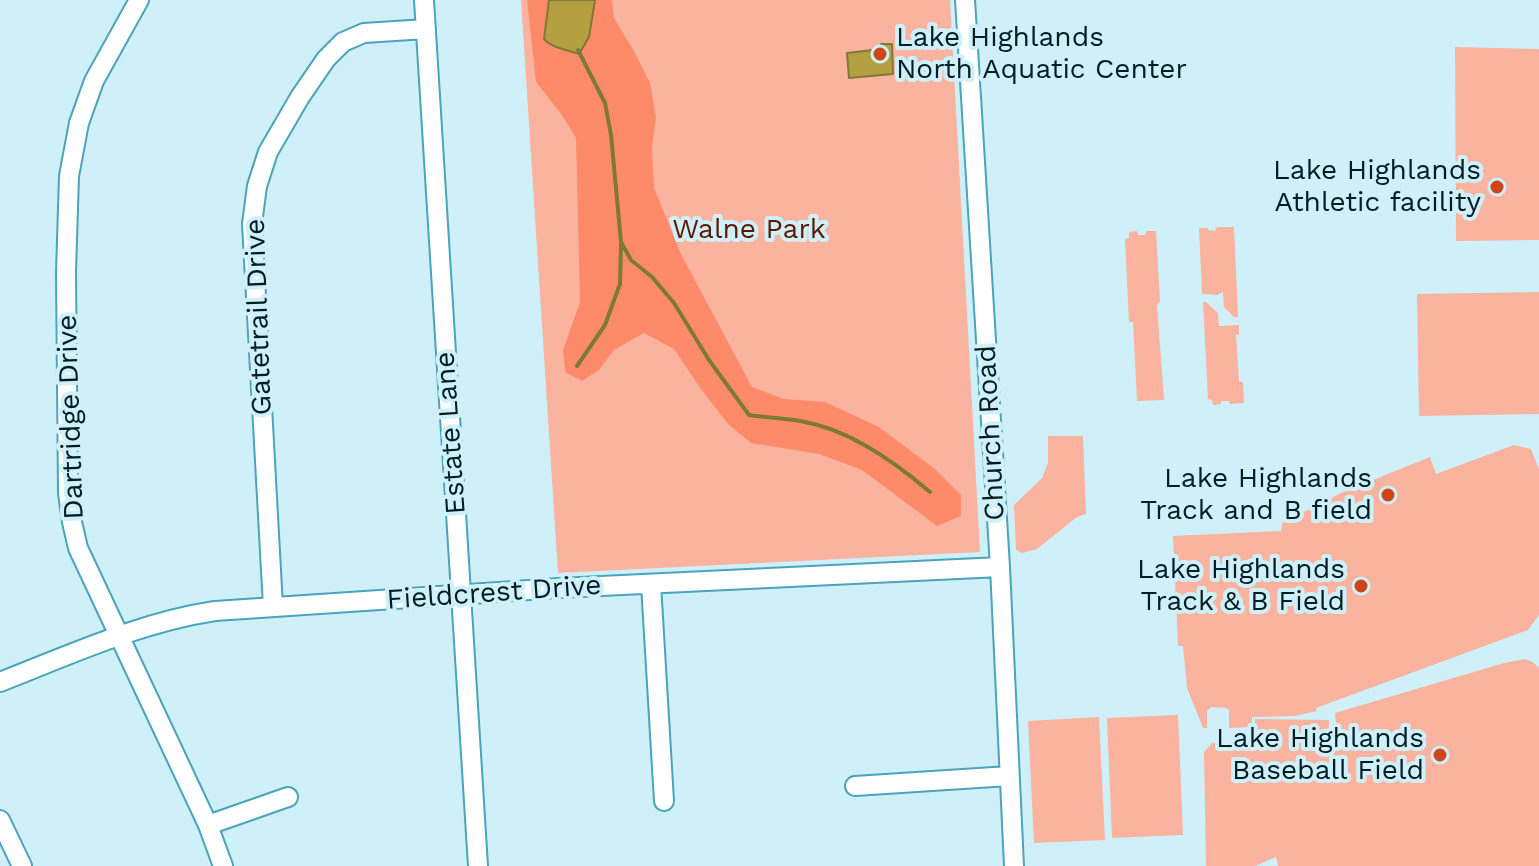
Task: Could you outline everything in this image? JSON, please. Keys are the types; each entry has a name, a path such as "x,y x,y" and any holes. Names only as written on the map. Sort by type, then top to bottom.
{"street":[{"name":"Dartridge Drive","path":"139,0 94,81 79,123 69,176 66,272 68,493 78,548 208,825 223,866"},
{"name":"Estate Lane","path":"424,0 478,866"},
{"name":"Church Road","path":"965,0 1000,567 1014,866"},
{"name":"Gatetrail Drive","path":"273,607 252,224 257,186 268,152 300,97 326,59 343,42 364,33 426,29"},
{"name":"Fieldcrest Drive","path":"0,682 121,636 194,614 215,611 462,594 1000,567"},
{"path":"651,584 664,801"},
{"path":"855,786 1009,776"},
{"path":"208,825 288,797"},
{"path":"0,820 22,866"}],"green space":[{"name":"Walne Park","path":"521,0 950,0 980,552 558,573"},
{"name":"Lake Highlands Athletic facility","path":"1455,47 1539,49 1539,240 1456,241"},
{"path":"1217,227 1234,227 1238,317 1224,307 1223,292 1217,295 1202,294 1199,228 1215,231"},
{"path":"1137,231 1138,235 1145,235 1146,231 1156,231 1160,302 1157,305 1164,400 1137,401 1125,239 1129,238 1129,232"},
{"path":"1539,292 1539,414 1419,416 1417,294"},
{"path":"1203,302 1218,313 1219,326 1239,325 1239,335 1236,335 1244,403 1221,401 1221,404 1213,405 1212,400 1208,399"},
{"path":"1048,436 1083,436 1086,514 1077,517 1037,549 1022,553 1016,550 1014,505 1042,478 1048,463"},
{"name":"Lake Highlands Track & B Field","path":"1514,445 1531,449 1539,469 1539,615 1528,630 1316,708 1317,711 1295,716 1252,717 1252,727 1229,728 1229,710 1211,707 1207,711 1207,728 1203,728 1187,688 1183,646 1178,646 1173,536 1281,532 1283,520 1430,457 1436,474"},
{"name":"Lake Highlands Baseball Field","path":"1525,659 1539,668 1539,866 1278,866 1276,857 1255,866 1206,866 1204,752 1212,743 1260,743 1260,738 1255,738 1255,719 1329,720 1329,743 1338,743 1335,713"},
{"path":"1178,715 1183,835 1112,838 1107,718"},
{"path":"1099,717 1105,840 1034,843 1028,721"}],"shaded area":[{"path":"527,0 612,0 614,18 650,83 656,117 652,147 654,188 681,254 752,387 784,399 825,402 879,427 935,469 961,495 961,516 937,526 862,470 819,454 751,443 728,424 674,349 644,333 614,350 599,370 582,381 565,372 563,350 580,302 576,138 536,82"},
{"path":"549,0 595,0 589,37 579,54 556,47 544,39"},
{"path":"881,44 892,44 893,74 849,78 847,53 881,49"}],"waterway":[{"path":"578,50 605,103 621,242 631,260 652,277 674,303 709,360 749,415 805,422 838,432 887,459 930,492"},
{"path":"577,366 605,325 620,284 621,244"}],"place":[{"name":"Lake Highlands North Aquatic Center","path":"880,54"},
{"name":"Lake Highlands Athletic facility","path":"1497,187"},
{"name":"Lake Highlands Track and B field","path":"1388,495"},
{"name":"Lake Highlands Track & B Field","path":"1361,586"},
{"name":"Lake Highlands Baseball Field","path":"1440,755"}]}
